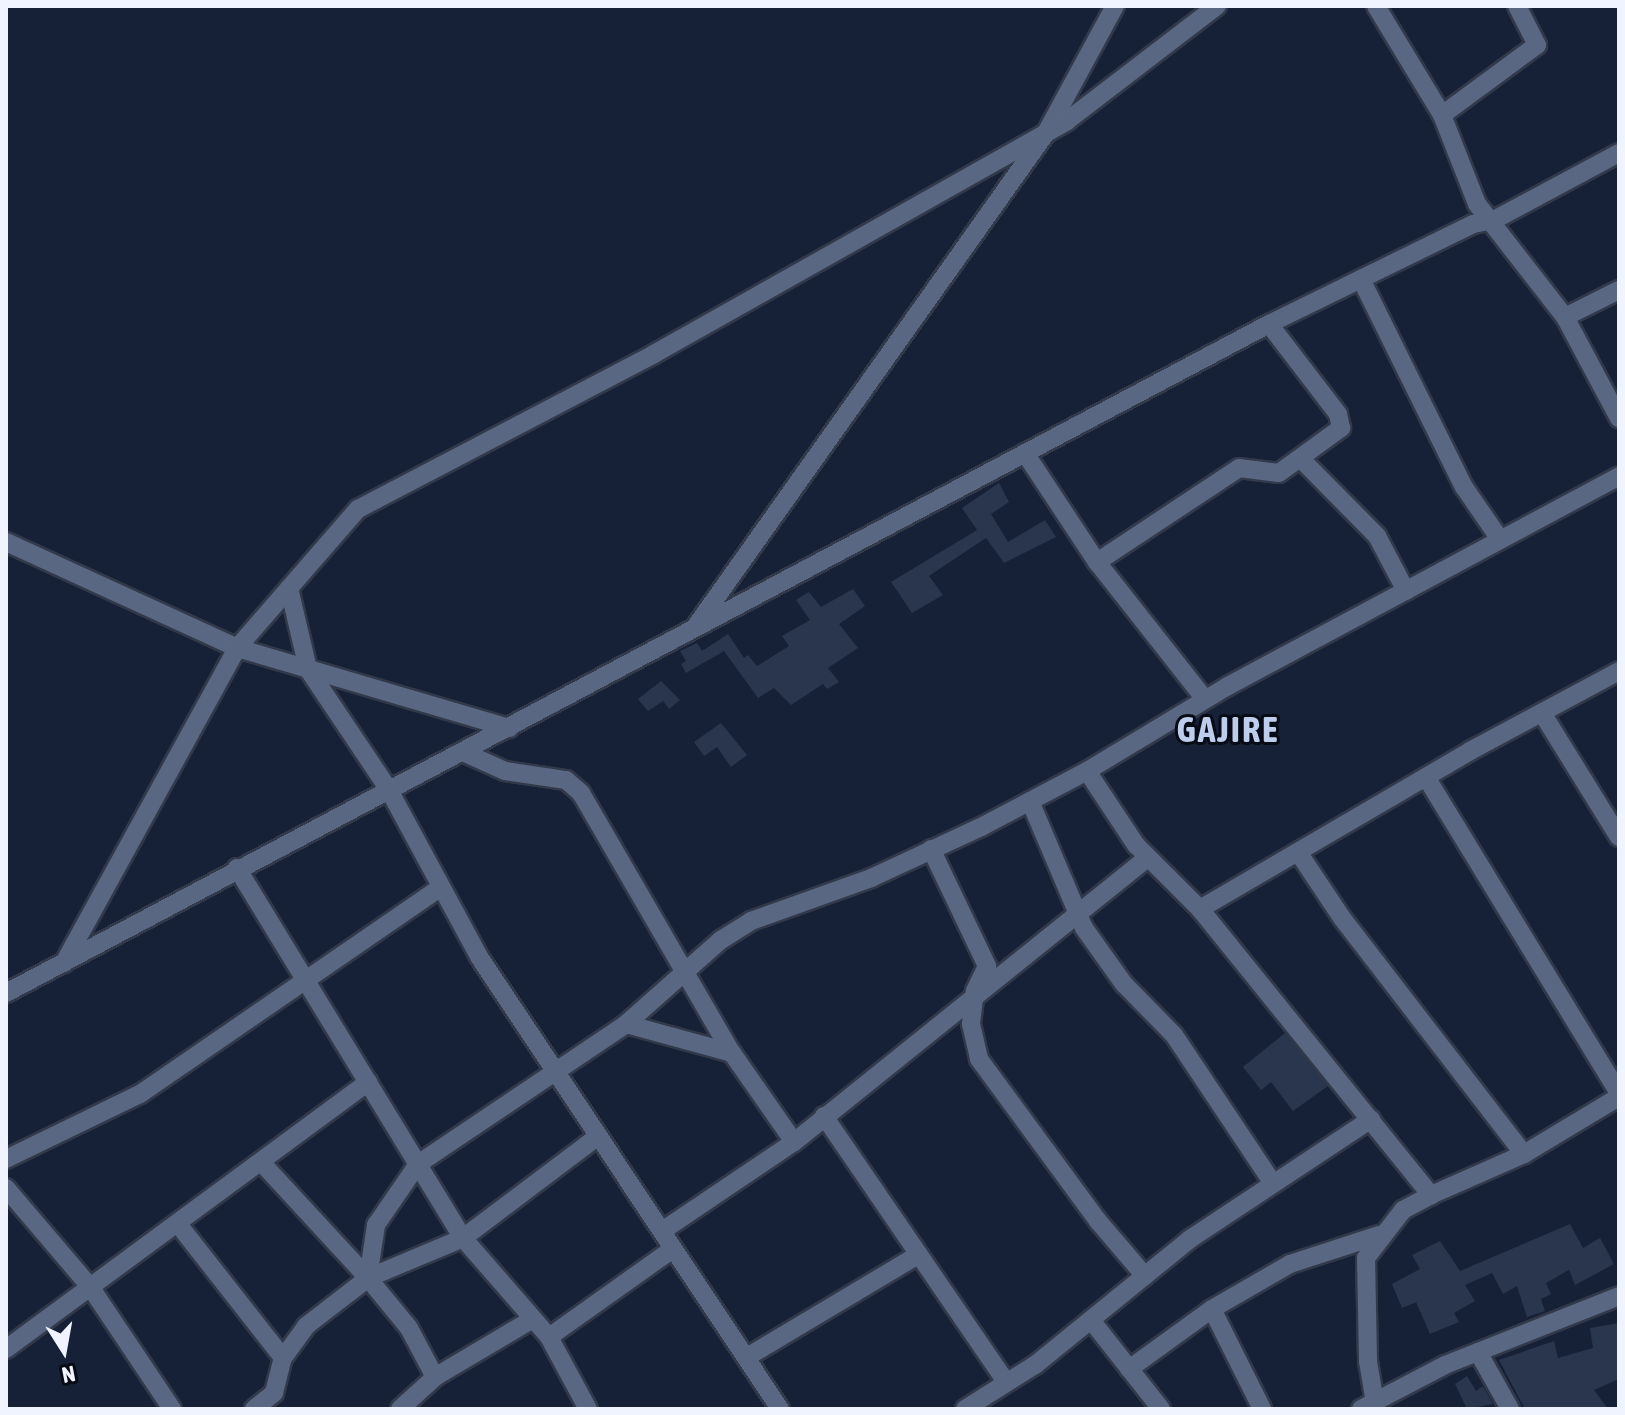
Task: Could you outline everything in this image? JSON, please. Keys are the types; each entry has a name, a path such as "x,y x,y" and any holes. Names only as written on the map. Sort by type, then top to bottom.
{"street":[{"path":"693,632 1046,133 1115,6"},
{"path":"1376,6 1442,115 1477,204 1494,220 1565,317 1619,418"},
{"path":"1442,115 1537,45 1517,6"},
{"path":"64,963 237,648 358,509 654,354 1046,133 1204,10"},
{"path":"6,993 237,868 693,632 1269,324 1473,224 1494,220 1619,153"},
{"path":"1361,279 1464,487 1499,538"},
{"path":"1565,317 1619,290"},
{"path":"1097,562 1239,468 1279,473 1302,460 1341,428 1338,414 1269,324"},
{"path":"1025,453 1097,562 1205,699"},
{"path":"1302,460 1377,536 1406,591"},
{"path":"368,1278 376,1225 418,1164 553,1070 626,1024 685,976 721,940 751,921 871,878 1030,801 1087,771 1205,699 1619,476"},
{"path":"6,542 237,648 509,728"},
{"path":"289,588 308,669 389,790 480,958 777,1404 756,1409"},
{"path":"1200,909 1426,777 1619,671"},
{"path":"1542,713 1616,825"},
{"path":"463,752 505,771 566,780 581,793 685,976 732,1053 794,1142"},
{"path":"1087,771 1148,857 1200,909 1431,1195"},
{"path":"1426,777 1613,1068 1619,1095 1524,1154 1403,1210 1379,1235 1366,1258 1370,1407 1478,1352 1619,1296"},
{"path":"1030,801 1076,913 1124,984 1174,1035 1272,1182"},
{"path":"931,849 987,966 975,991 973,1043 985,1069 1098,1221 1145,1276"},
{"path":"1298,852 1342,918 1524,1154"},
{"path":"662,1231 794,1142 975,991 1148,857"},
{"path":"237,868 463,1238 531,1320 549,1337 588,1409"},
{"path":"6,1159 102,1116 228,1029 308,983 441,887"},
{"path":"626,1024 732,1053"},
{"path":"6,1349 91,1288 130,1254 178,1224 368,1082"},
{"path":"824,1116 1005,1380"},
{"path":"968,1408 1005,1380 1035,1365 1145,1276 1272,1182 1371,1119"},
{"path":"254,1409 274,1393 283,1358 306,1326 368,1278 463,1238 597,1137"},
{"path":"261,1162 368,1278 409,1328 435,1377"},
{"path":"6,1188 91,1288 172,1409"},
{"path":"178,1224 283,1358"},
{"path":"1129,1369 1212,1309 1290,1264 1379,1235"},
{"path":"549,1337 673,1249"},
{"path":"747,1357 918,1255"},
{"path":"1596,1307 1619,1310"},
{"path":"1212,1309 1262,1409"},
{"path":"400,1409 435,1377 531,1320"},
{"path":"1091,1320 1161,1409"},
{"path":"1478,1352 1510,1409"}],"building":[{"path":"999,483 1009,502 991,514 1008,542 1045,520 1056,537 1004,563 986,538 929,576 943,595 912,613 891,582 977,530 962,508"},
{"path":"853,589 865,606 839,624 858,648 828,668 839,682 827,689 823,684 791,705 774,688 758,698 724,651 686,673 681,664 686,661 680,651 697,643 702,651 728,634 744,658 748,655 757,666 789,646 782,636 810,620 796,600 809,592 821,607"},
{"path":"661,681 680,700 669,709 663,701 648,711 638,699"},
{"path":"721,723 747,755 731,767 717,747 704,756 694,742"},
{"path":"1285,1033 1328,1086 1293,1111 1271,1082 1261,1090 1243,1067"},
{"path":"1570,1224 1583,1248 1600,1238 1614,1264 1575,1285 1569,1270 1546,1283 1551,1294 1541,1299 1545,1311 1527,1317 1517,1286 1503,1294 1492,1273 1465,1285 1475,1301 1454,1313 1459,1322 1430,1334 1416,1302 1402,1308 1392,1284 1420,1269 1412,1255 1440,1241 1460,1271"},
{"path":"1619,1323 1619,1379 1594,1390 1608,1409 1525,1409 1499,1360 1554,1341 1558,1358 1593,1348 1590,1328"},
{"path":"1467,1376 1476,1391 1483,1386 1493,1404 1467,1409 1455,1384"}],"district":[{"name":"GAJIRE","path":"1228,730"}]}
